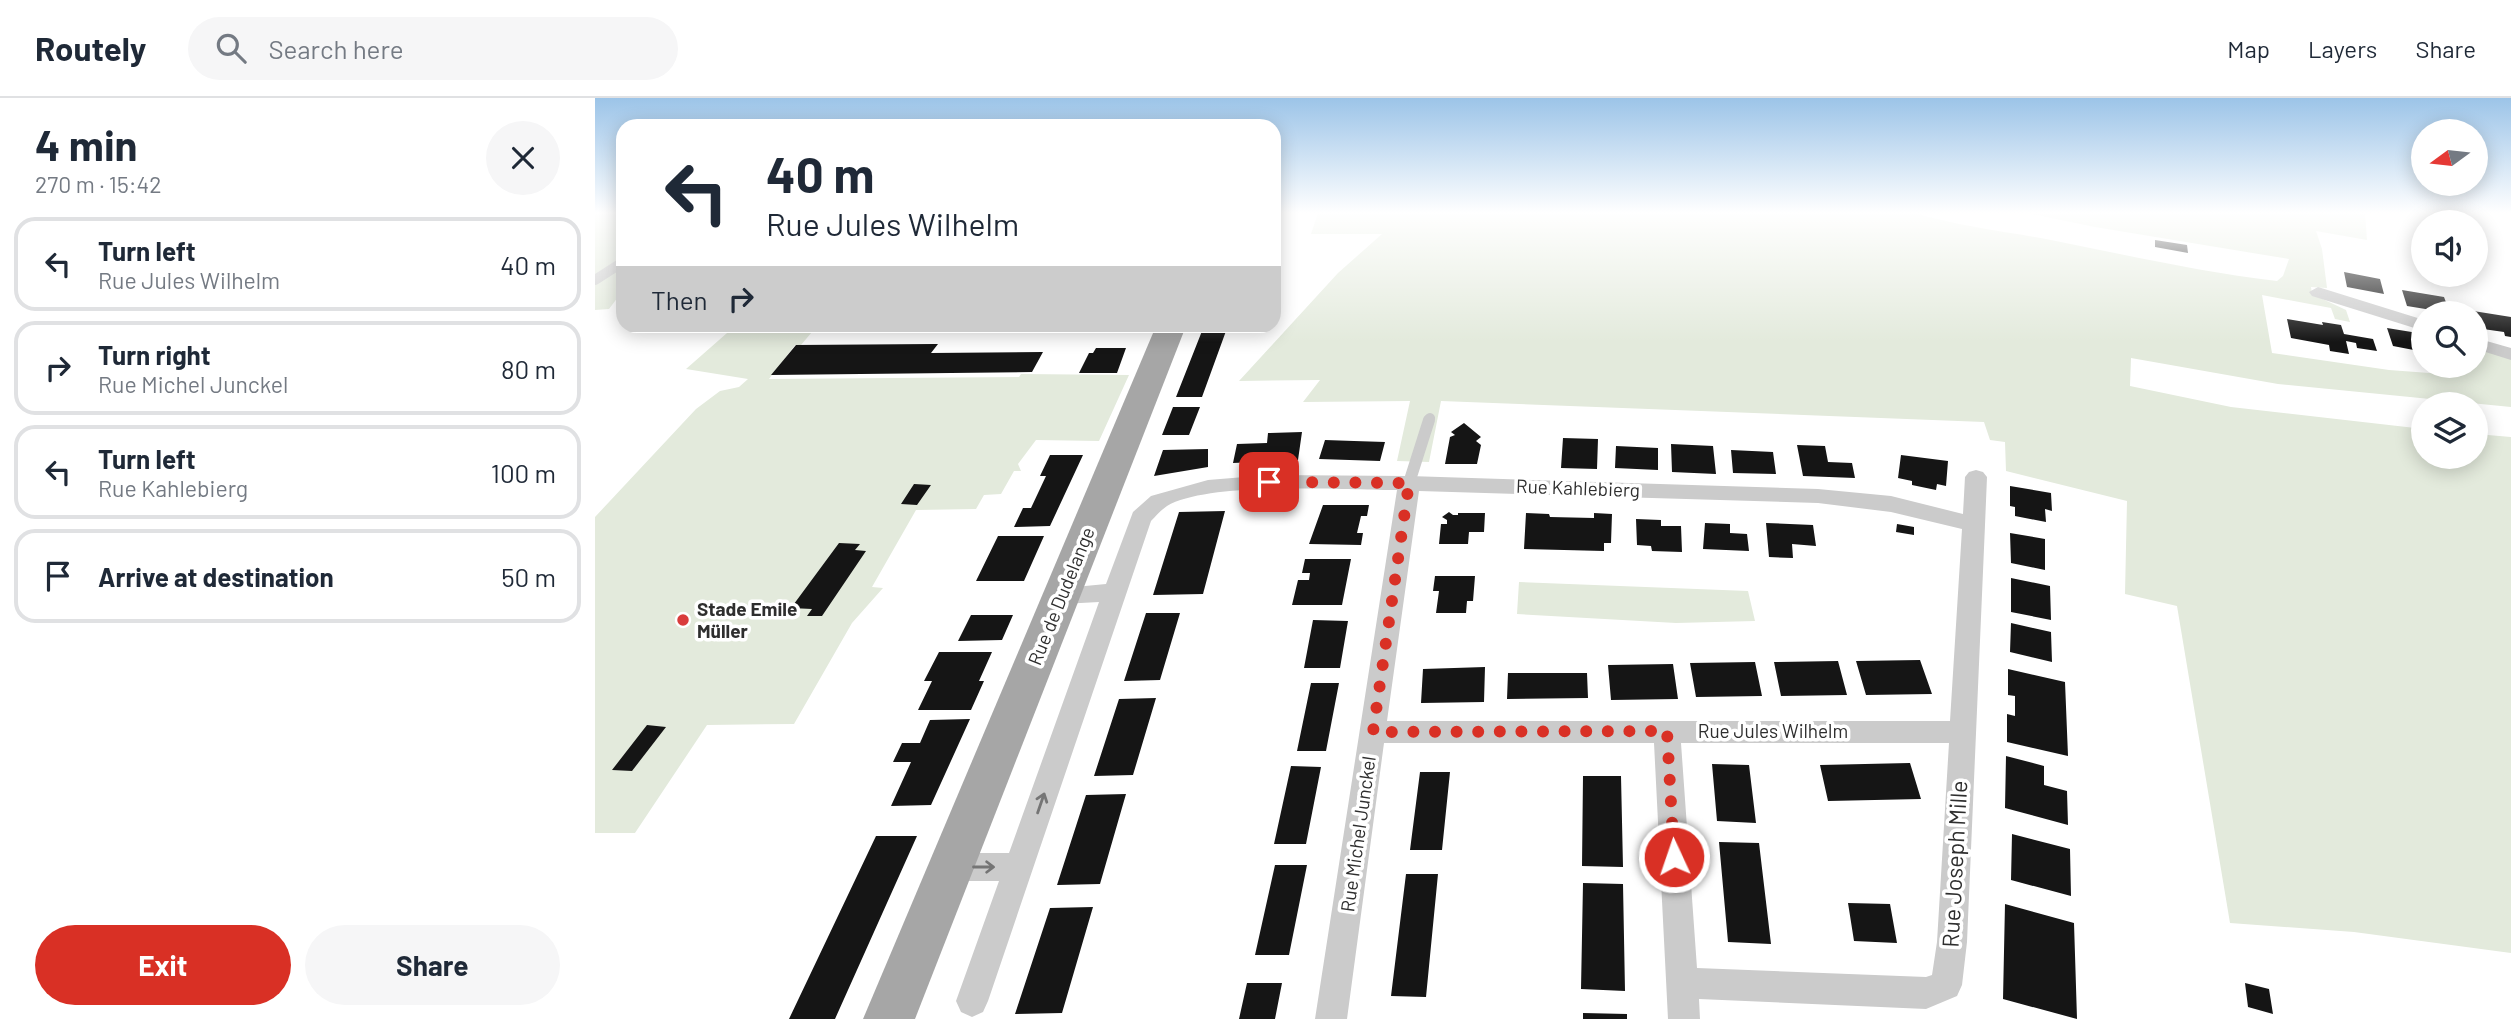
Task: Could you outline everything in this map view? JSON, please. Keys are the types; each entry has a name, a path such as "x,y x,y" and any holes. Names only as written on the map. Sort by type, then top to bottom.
{"main road":[{"name":"Rue de Dudelange","path":"889,1019 1168,333"}],"street":[{"path":"2318,292 2411,322"},
{"path":"2488,347 2511,354"},
{"name":"Rue Joseph Mille","path":"1682,983 1926,993 1946,985 1952,942 1976,477"},
{"name":"Rue Kahlebierg","path":"1114,593 1141,517 1159,501 1180,493 1269,482 1409,483 1818,496 1891,504 1974,525"},
{"name":"Rue Michel Junckel","path":"1331,1019 1409,483"},
{"path":"972,1001 1114,593 1062,595"},
{"path":"1667,731 1683,1019"},
{"name":"Rue Jules Wilhelm","path":"1373,732 1963,732"},
{"path":"950,867 1019,867"}],"lane":[{"path":"595,280 616,266"},
{"path":"1409,483 1430,418"}],"shaded area":[{"path":"595,256 616,256 616,300 609,309 595,310"},
{"path":"1357,256 2130,256 2277,281 2283,276 2289,259 2271,256 2323,256 2327,288 2311,287 2312,294 2346,310 2350,322 2335,319 2331,308 2262,295 2272,353 2411,372 2411,378 2488,378 2488,350 2511,358 2511,407 2488,405 2488,392 2411,392 2411,397 2278,384 2131,358 2130,386 2231,407 2411,428 2411,469 2488,469 2488,435 2511,437 2511,953 2354,932 2230,923 2177,606 2125,594 2127,501 2006,471 2005,442 1990,440 1984,422 1441,401 1429,462 1397,461 1410,401 1303,402 1320,380 1239,381 1338,273"},
{"path":"727,333 811,333 801,345 795,345 769,379 1019,377 1021,374 1129,375 1099,441 1036,440 1018,464 1021,471 1014,471 1001,494 984,495 976,509 916,510 872,587 883,588 852,623 794,724 707,725 635,833 595,833 595,517 696,409 720,391 739,387 748,379 686,369"},
{"path":"1519,582 1748,591 1755,621 1676,623 1517,614"}],"building":[{"path":"2344,272 2380,279 2384,294 2347,287"},
{"path":"2402,290 2444,297 2446,301 2411,301 2411,307 2407,306"},
{"path":"2488,313 2511,317 2511,337 2505,336 2504,332 2488,330"},
{"path":"2287,319 2341,325 2344,334 2373,339 2377,351 2357,348 2356,343 2346,341 2349,354 2330,351 2329,345 2291,338"},
{"path":"2387,328 2411,332 2411,349 2393,346"},
{"path":"1201,333 1225,333 1202,397 1176,397"},
{"path":"938,344 931,353 1043,352 1032,372 771,375 796,345"},
{"path":"1096,348 1126,348 1117,373 1079,373 1089,353 1093,353"},
{"path":"1173,407 1200,407 1189,435 1162,435"},
{"path":"1464,423 1481,437 1476,441 1481,445 1477,464 1445,464 1450,437 1455,435 1451,432"},
{"path":"1302,432 1298,460 1233,463 1237,444 1267,443 1268,433"},
{"path":"1563,438 1598,439 1597,469 1561,468"},
{"path":"1325,440 1385,442 1380,461 1319,459"},
{"path":"1671,444 1713,446 1716,474 1672,472"},
{"path":"1797,445 1825,446 1828,462 1852,463 1855,478 1803,476"},
{"path":"1616,446 1658,448 1658,470 1615,468"},
{"path":"1208,449 1208,467 1154,476 1163,450"},
{"path":"1731,450 1773,452 1776,474 1733,473"},
{"path":"1050,455 1083,455 1050,526 1014,527 1023,508 1031,508 1046,476 1040,476"},
{"path":"1901,455 1948,461 1946,486 1937,484 1936,490 1912,485 1912,481 1898,478"},
{"path":"914,484 931,485 917,505 901,504"},
{"path":"2010,486 2051,493 2052,511 2045,509 2046,522 2015,516 2015,507 2010,506"},
{"path":"1323,505 1369,505 1367,516 1361,516 1357,533 1363,533 1361,545 1309,544"},
{"path":"1225,511 1203,594 1153,595 1179,512"},
{"path":"1449,512 1453,515 1485,513 1484,532 1469,532 1468,544 1439,544 1441,524 1447,524 1447,520 1442,517"},
{"path":"1526,513 1549,514 1550,517 1594,518 1594,513 1612,514 1611,543 1604,543 1604,551 1524,549"},
{"path":"1636,519 1661,520 1661,526 1681,526 1682,552 1652,551 1651,546 1637,545"},
{"path":"1705,523 1730,524 1730,533 1747,534 1749,551 1703,549"},
{"path":"1766,523 1813,525 1816,546 1792,544 1793,558 1769,557"},
{"path":"1897,524 1914,527 1914,535 1896,532"},
{"path":"2010,533 2045,539 2045,570 2011,563"},
{"path":"998,536 1044,536 1024,581 976,581"},
{"path":"839,543 860,544 855,550 866,551 822,616 807,616 812,609 791,608"},
{"path":"1305,559 1351,559 1342,605 1292,605 1298,580 1309,580 1310,573 1302,573"},
{"path":"1435,576 1475,576 1473,601 1467,601 1466,613 1436,613 1439,591 1433,591"},
{"path":"2011,578 2050,586 2051,620 2011,612"},
{"path":"1146,613 1180,613 1160,680 1124,681"},
{"path":"971,615 1013,615 1002,640 958,641"},
{"path":"1313,620 1348,621 1340,668 1304,668"},
{"path":"2011,623 2051,632 2052,662 2010,652"},
{"path":"939,652 992,652 979,681 984,681 971,710 918,710 932,681 924,681"},
{"path":"1920,660 1932,694 1866,695 1856,661"},
{"path":"1838,661 1847,695 1781,696 1774,662"},
{"path":"1755,662 1762,696 1696,697 1690,663"},
{"path":"1673,664 1678,699 1611,700 1608,665"},
{"path":"1485,667 1484,702 1421,703 1423,669"},
{"path":"2008,669 2065,682 2068,756 2007,742 2007,714 2015,716 2015,696 2008,695"},
{"path":"1508,673 1587,673 1588,698 1507,699"},
{"path":"1311,683 1339,683 1326,751 1297,751"},
{"path":"1156,698 1133,775 1094,776 1119,699"},
{"path":"970,719 931,805 891,806 911,762 893,762 902,743 920,743 930,720"},
{"path":"647,725 666,727 632,771 612,770"},
{"path":"2006,756 2044,766 2044,785 2067,791 2068,825 2005,808"},
{"path":"1910,763 1921,799 1828,801 1820,765"},
{"path":"1712,764 1749,765 1756,823 1717,821"},
{"path":"1291,766 1321,767 1306,844 1274,844"},
{"path":"1420,772 1450,772 1442,850 1410,850"},
{"path":"1583,776 1621,776 1623,867 1582,866"},
{"path":"1126,794 1100,884 1057,885 1086,795"},
{"path":"2012,834 2070,849 2071,896 2011,880"},
{"path":"876,836 917,836 835,1019 789,1019"},
{"path":"1719,842 1759,843 1771,944 1728,942"},
{"path":"1275,865 1307,865 1289,955 1255,955"},
{"path":"1406,874 1438,874 1426,997 1391,996"},
{"path":"1583,883 1623,884 1625,991 1581,989"},
{"path":"1848,903 1890,904 1897,943 1854,941"},
{"path":"2005,904 2074,923 2077,1019 2003,999"},
{"path":"1093,907 1062,1013 1015,1014 1050,908"},
{"path":"1247,983 1282,983 1275,1019 1239,1019"},
{"path":"2245,983 2269,989 2273,1014 2248,1007"},
{"path":"1583,1013 1627,1014 1627,1019 1583,1019"}],"place":[{"name":"Stade Emile Müller","path":"683,620"}],"route":[{"path":"1269,482 1409,483 1373,732 1667,731 1674,857"}]}
